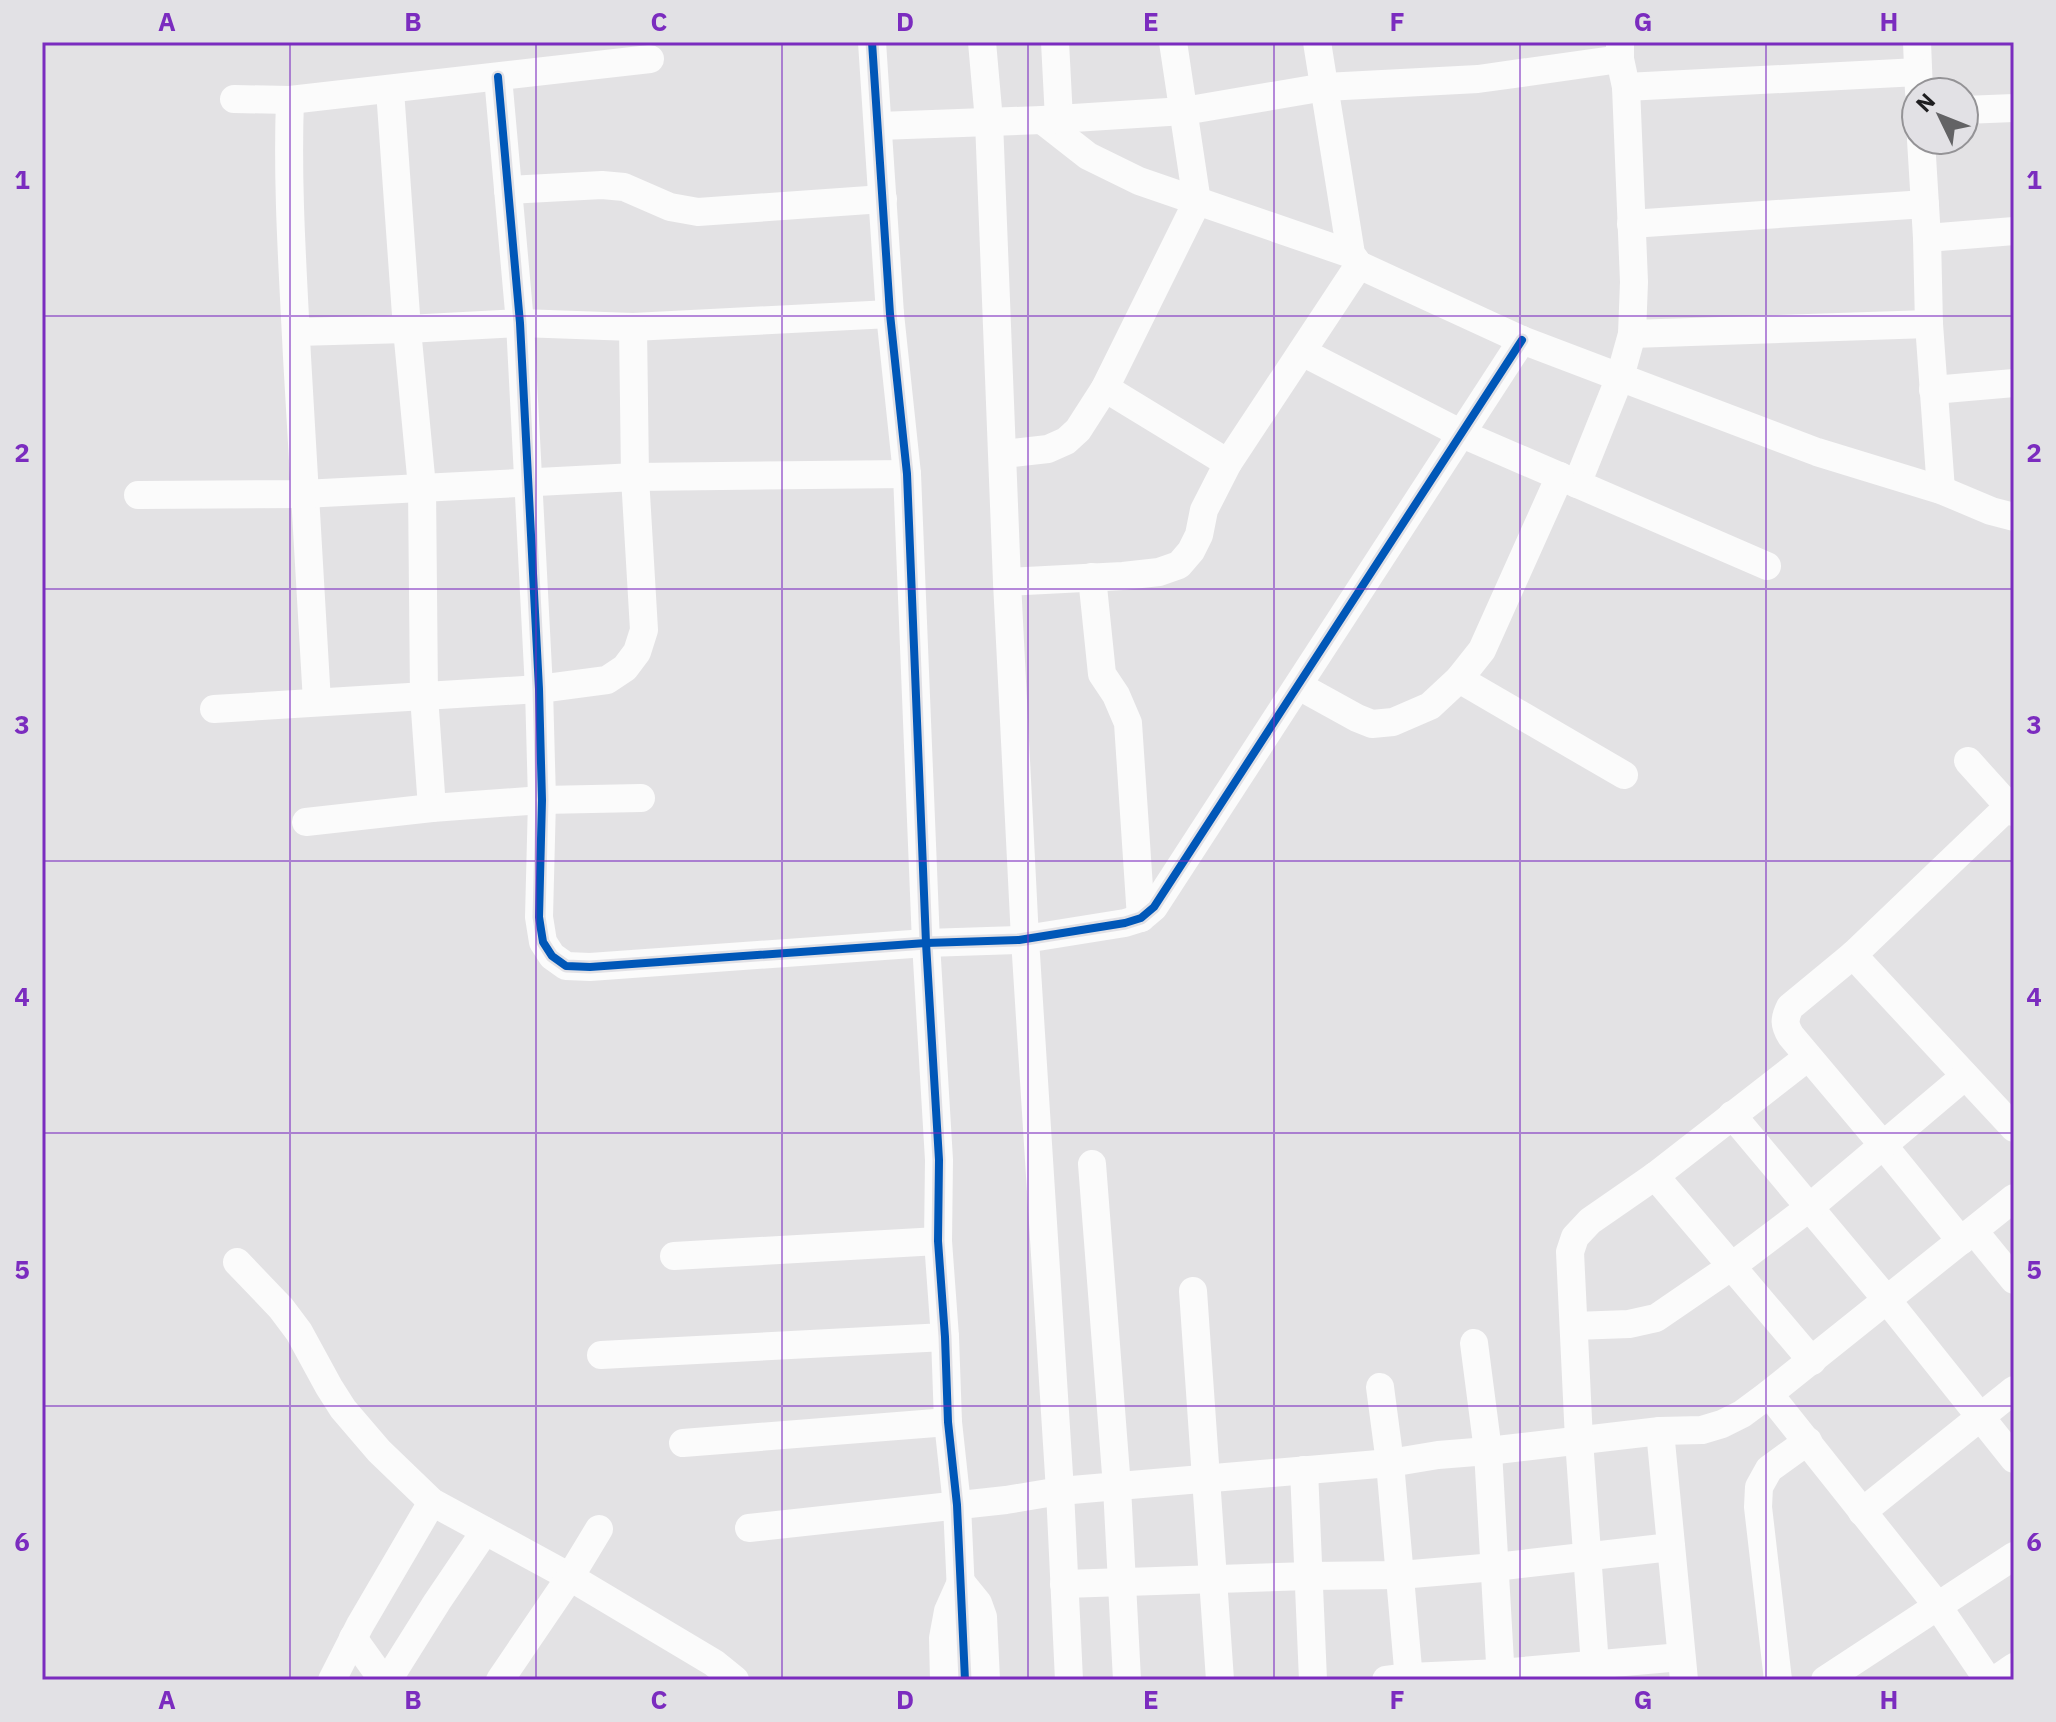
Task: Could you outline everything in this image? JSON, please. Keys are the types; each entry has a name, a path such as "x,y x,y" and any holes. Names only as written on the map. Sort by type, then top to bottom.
{"street":[{"path":"872,42 890,314 907,474 926,943 939,1160 938,1241 948,1422 957,1505 965,1680"},
{"path":"982,42 979,121 1003,454 1022,940 1054,1492 1064,1584 1069,1680"},
{"path":"1055,42 1051,120 1088,156 1139,181 1355,259 1522,340 1817,452 1941,490 2014,517"},
{"path":"1003,454 1048,449 1066,441 1078,430 1105,388 1197,202 1173,42"},
{"path":"1007,582 1159,572 1179,565 1191,551 1199,535 1204,510 1228,463 1302,352 1355,259 1317,42"},
{"path":"1917,42 1918,76"},
{"path":"234,99 290,100 650,59"},
{"path":"879,126 1051,120 1184,111 1325,87 1478,79 1622,63 1900,81"},
{"path":"1299,686 1372,724 1393,722 1430,706 1459,679 1482,650 1620,377 1632,334 1634,282 1622,63"},
{"path":"498,77 520,323 539,689 542,800 539,917 543,942 552,956 566,966 590,967 926,943 1022,940 1141,918 1154,907 1522,340"},
{"path":"390,90 422,487 424,696 432,808"},
{"path":"290,100 288,185 317,702"},
{"path":"1980,109 2014,108"},
{"path":"1922,156 1929,324 1941,490"},
{"path":"508,190 602,185 624,187 670,207 698,212 883,199"},
{"path":"1631,224 1925,204"},
{"path":"1927,238 2014,231"},
{"path":"296,332 520,323 633,327 890,314"},
{"path":"1632,334 1929,324"},
{"path":"214,709 539,689 607,680 625,668 637,652 644,630 635,477 633,327"},
{"path":"1302,352 1462,434 1767,566"},
{"path":"1933,390 2014,383"},
{"path":"1105,388 1228,463"},
{"path":"138,495 303,494 635,477 907,474"},
{"path":"1092,577 1102,674 1116,695 1128,723 1141,918"},
{"path":"1459,679 1624,775"},
{"path":"1968,761 2012,806 1853,955 1790,1007 1785,1027 1883,1145 2014,1280"},
{"path":"306,822 542,800 641,798"},
{"path":"1853,955 2014,1128"},
{"path":"1596,1672 1579,1440 1570,1252 1575,1237 1590,1221 1655,1176 1808,1057"},
{"path":"1574,1326 1629,1324 1656,1318 1810,1207 1965,1076"},
{"path":"1732,1115 1887,1300 2014,1459"},
{"path":"1092,1164 1117,1487 1127,1680"},
{"path":"1655,1176 1812,1361"},
{"path":"749,1528 1054,1492 1390,1463 1660,1431 1702,1430 1742,1414 1769,1394 2014,1198"},
{"path":"674,1256 938,1241"},
{"path":"237,1262 281,1308 299,1332 343,1409 379,1451 432,1502 570,1577 714,1663 735,1680"},
{"path":"1193,1291 1220,1680"},
{"path":"601,1355 945,1337"},
{"path":"1474,1343 1488,1451 1500,1677"},
{"path":"1380,1387 1400,1575 1401,1679 1682,1668 1660,1431"},
{"path":"1862,1512 2014,1390"},
{"path":"1769,1394 1937,1605 1988,1680"},
{"path":"683,1443 948,1422"},
{"path":"1778,1680 1758,1507 1759,1487 1769,1469 1808,1441"},
{"path":"1304,1470 1313,1680"},
{"path":"332,1680 432,1502"},
{"path":"500,1680 599,1529"},
{"path":"353,1638 386,1680 485,1531"},
{"path":"1064,1584 1400,1575 1671,1547"},
{"path":"1825,1680 2014,1556"},
{"path":"944,1680 943,1638 948,1611 961,1582"},
{"path":"961,1582 978,1603 983,1617 986,1680"},
{"path":"1995,1680 2014,1667"}],"cycle path":[{"path":"872,42 890,314 907,474 926,943 939,1160 938,1241 948,1422 957,1505 965,1680"},
{"path":"498,77 520,323 539,689 542,800 539,917 543,942 552,956 566,966 1019,940 1141,918 1154,907 1522,340"}]}
